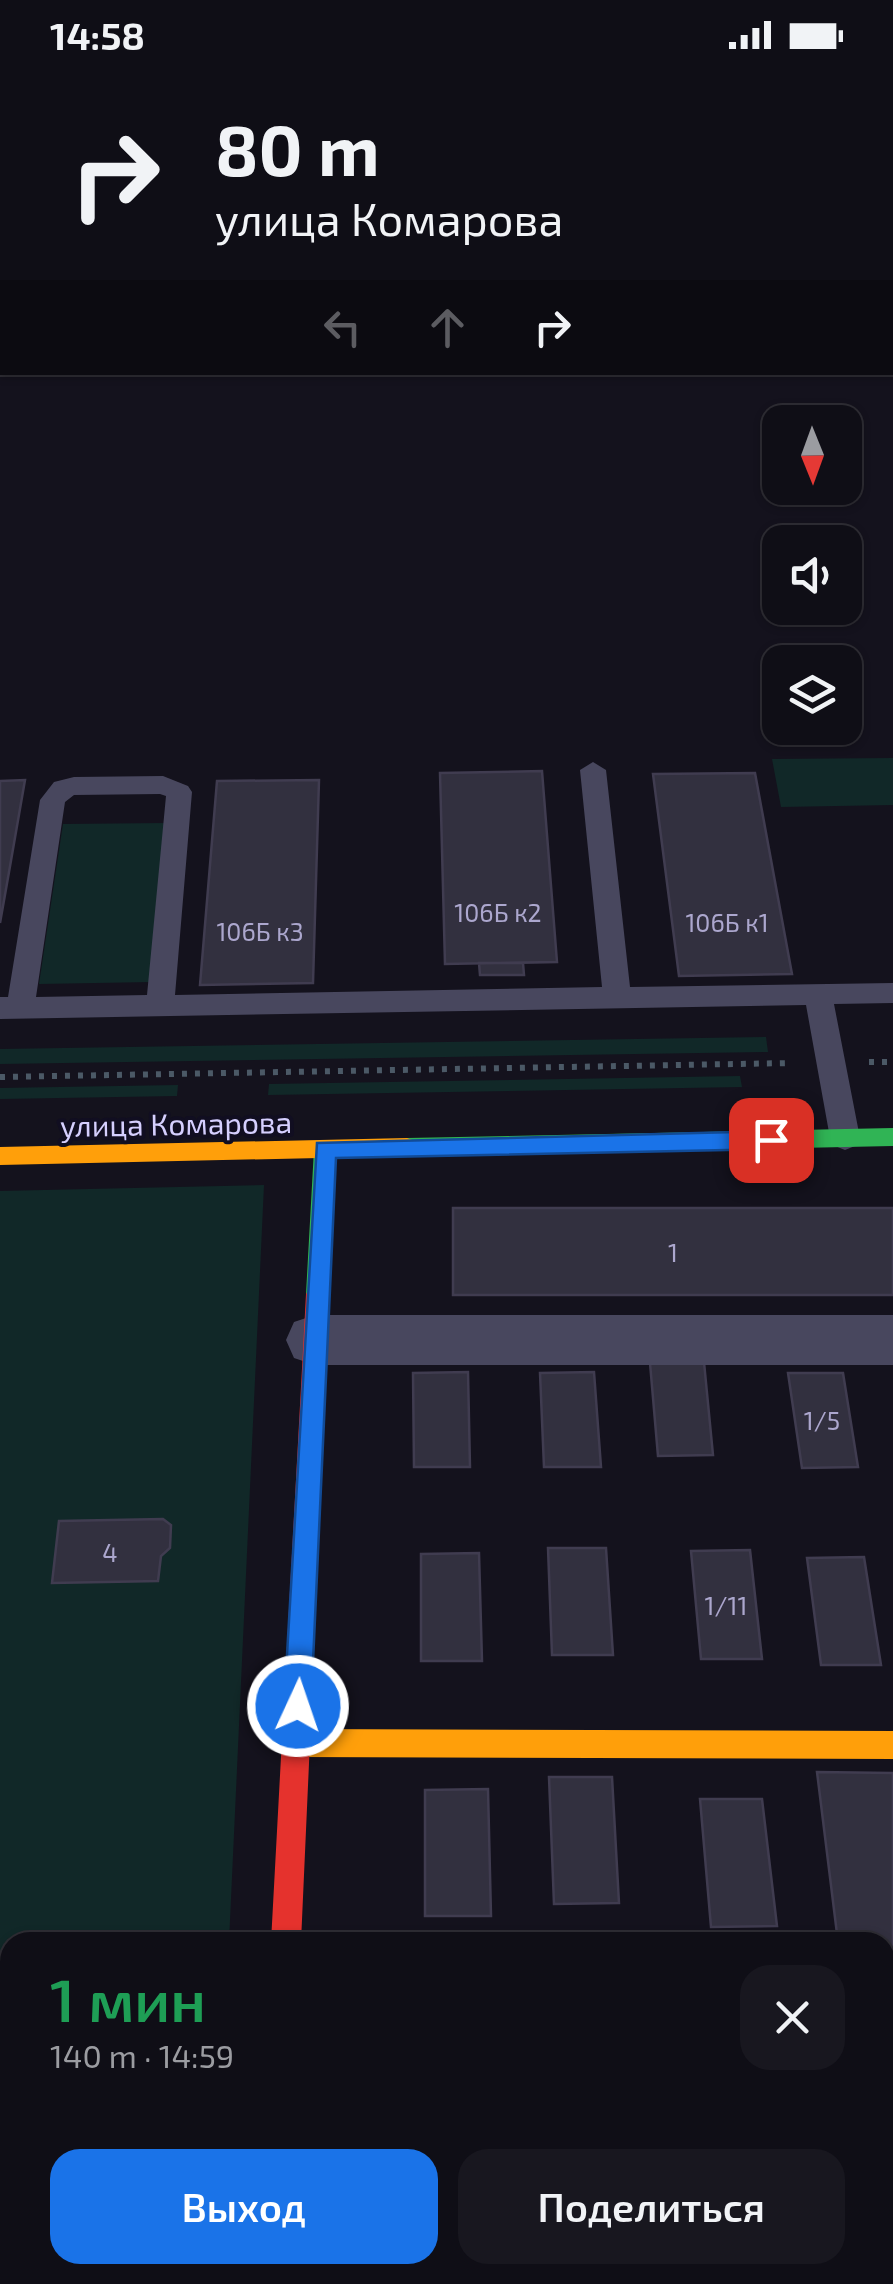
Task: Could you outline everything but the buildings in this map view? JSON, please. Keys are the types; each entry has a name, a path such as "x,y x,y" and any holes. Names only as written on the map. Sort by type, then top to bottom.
{"street":[{"name":"улица Комарова","path":"0,1156 893,1137"},
{"path":"286,1932 325,1150"},
{"path":"315,1340 893,1340"},
{"path":"296,1742 893,1745"}],"lane":[{"path":"593,770 617,998"},
{"path":"160,1005 179,792 163,785 63,788 53,800 10,1008 893,993"},
{"path":"818,995 846,1138"}],"path":[{"path":"0,1077 808,1063"}],"green space":[{"path":"893,758 893,805 781,807 772,759"},
{"path":"168,823 152,982 39,984 63,824"},
{"path":"766,1037 768,1052 0,1064 0,1049"},
{"path":"740,1076 742,1087 268,1095 269,1084"},
{"path":"178,1085 177,1096 0,1099 0,1088"},
{"path":"264,1185 229,1932 0,1932 0,1191"}],"traffic: fast":[{"path":"407,1147 893,1137"},
{"path":"318,1294 325,1149"}],"traffic: slow":[{"path":"0,1156 407,1147"},
{"path":"296,1743 893,1745"}],"traffic: jam":[{"path":"286,1932 318,1294"}],"route":[{"path":"298,1706 325,1150 771,1140"}]}
